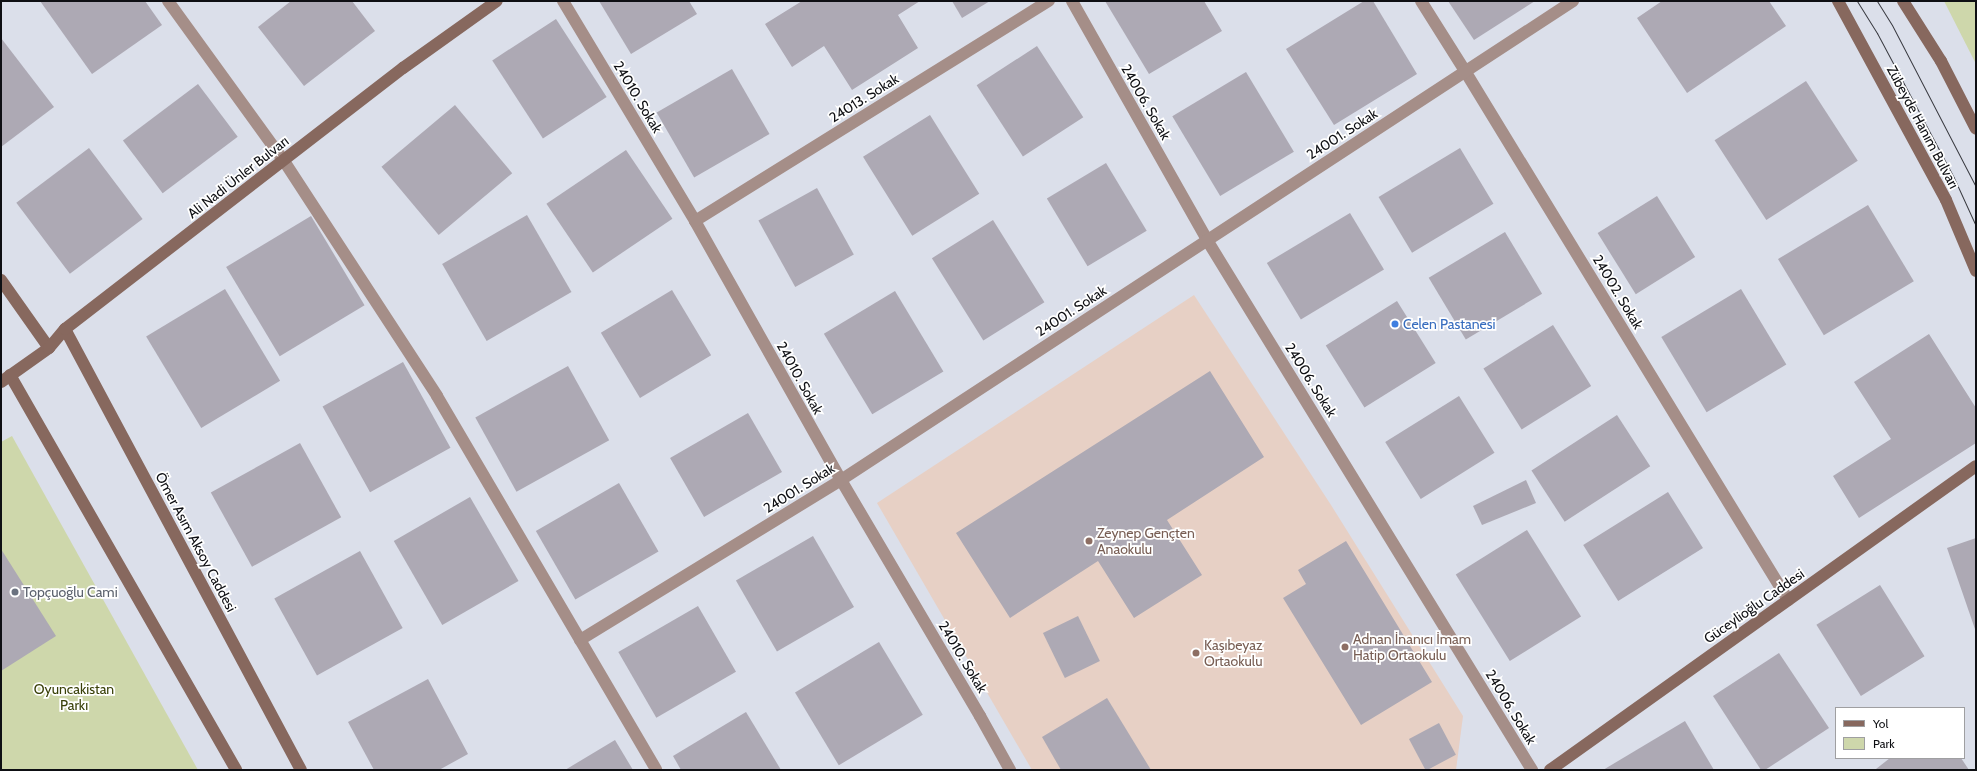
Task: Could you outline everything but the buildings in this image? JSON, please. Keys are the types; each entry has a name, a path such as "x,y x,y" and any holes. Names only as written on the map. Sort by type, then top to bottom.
{"street":[{"path":"168,1 284,161 437,396 656,770"},
{"name":"Ali Nadi Ünler Bulvarı","path":"5,378 49,348 65,329 403,68 497,1"},
{"name":"24010. Sokak","path":"563,1 695,221 841,480 980,716 1010,770"},
{"name":"24013. Sokak","path":"695,221 1049,1"},
{"name":"24006. Sokak","path":"1072,1 1207,240 1532,770"},
{"name":"24002. Sokak","path":"1421,1 1466,71 1788,600"},
{"name":"24001. Sokak","path":"580,640 841,480 1573,1"},
{"name":"Zübeyde Hanım Bulvarı","path":"1838,1 1946,200 1976,271"},
{"path":"1903,1 1941,61 1976,129"},
{"path":"1,280 49,348"},
{"name":"Ömer Asım Aksoy Caddesi","path":"65,329 301,770"},
{"path":"5,378 236,770"},
{"name":"Güceylioğlu Caddesi","path":"1550,770 1976,466"}],"shaded area":[{"path":"1194,295 1331,505 1463,716 1456,770 1032,770 877,503"}],"green space":[{"path":"1944,1 1976,1 1976,64"},
{"name":"Oyuncakistan Parkı","path":"12,436 198,770 1,770 1,442"}],"tram line":[{"path":"1857,1 1877,33 1954,178 1976,226"},
{"path":"1877,1 1892,25 1976,187"}],"place":[{"name":"Celen Pastanesi","path":"1395,324"},
{"name":"Zeynep Gençten Anaokulu","path":"1089,541"},
{"name":"Topçuoğlu Cami","path":"15,592"},
{"name":"Adnan İnanıcı İmam Hatip Ortaokulu","path":"1345,647"},
{"name":"Kaşıbeyaz Ortaokulu","path":"1196,653"}]}
